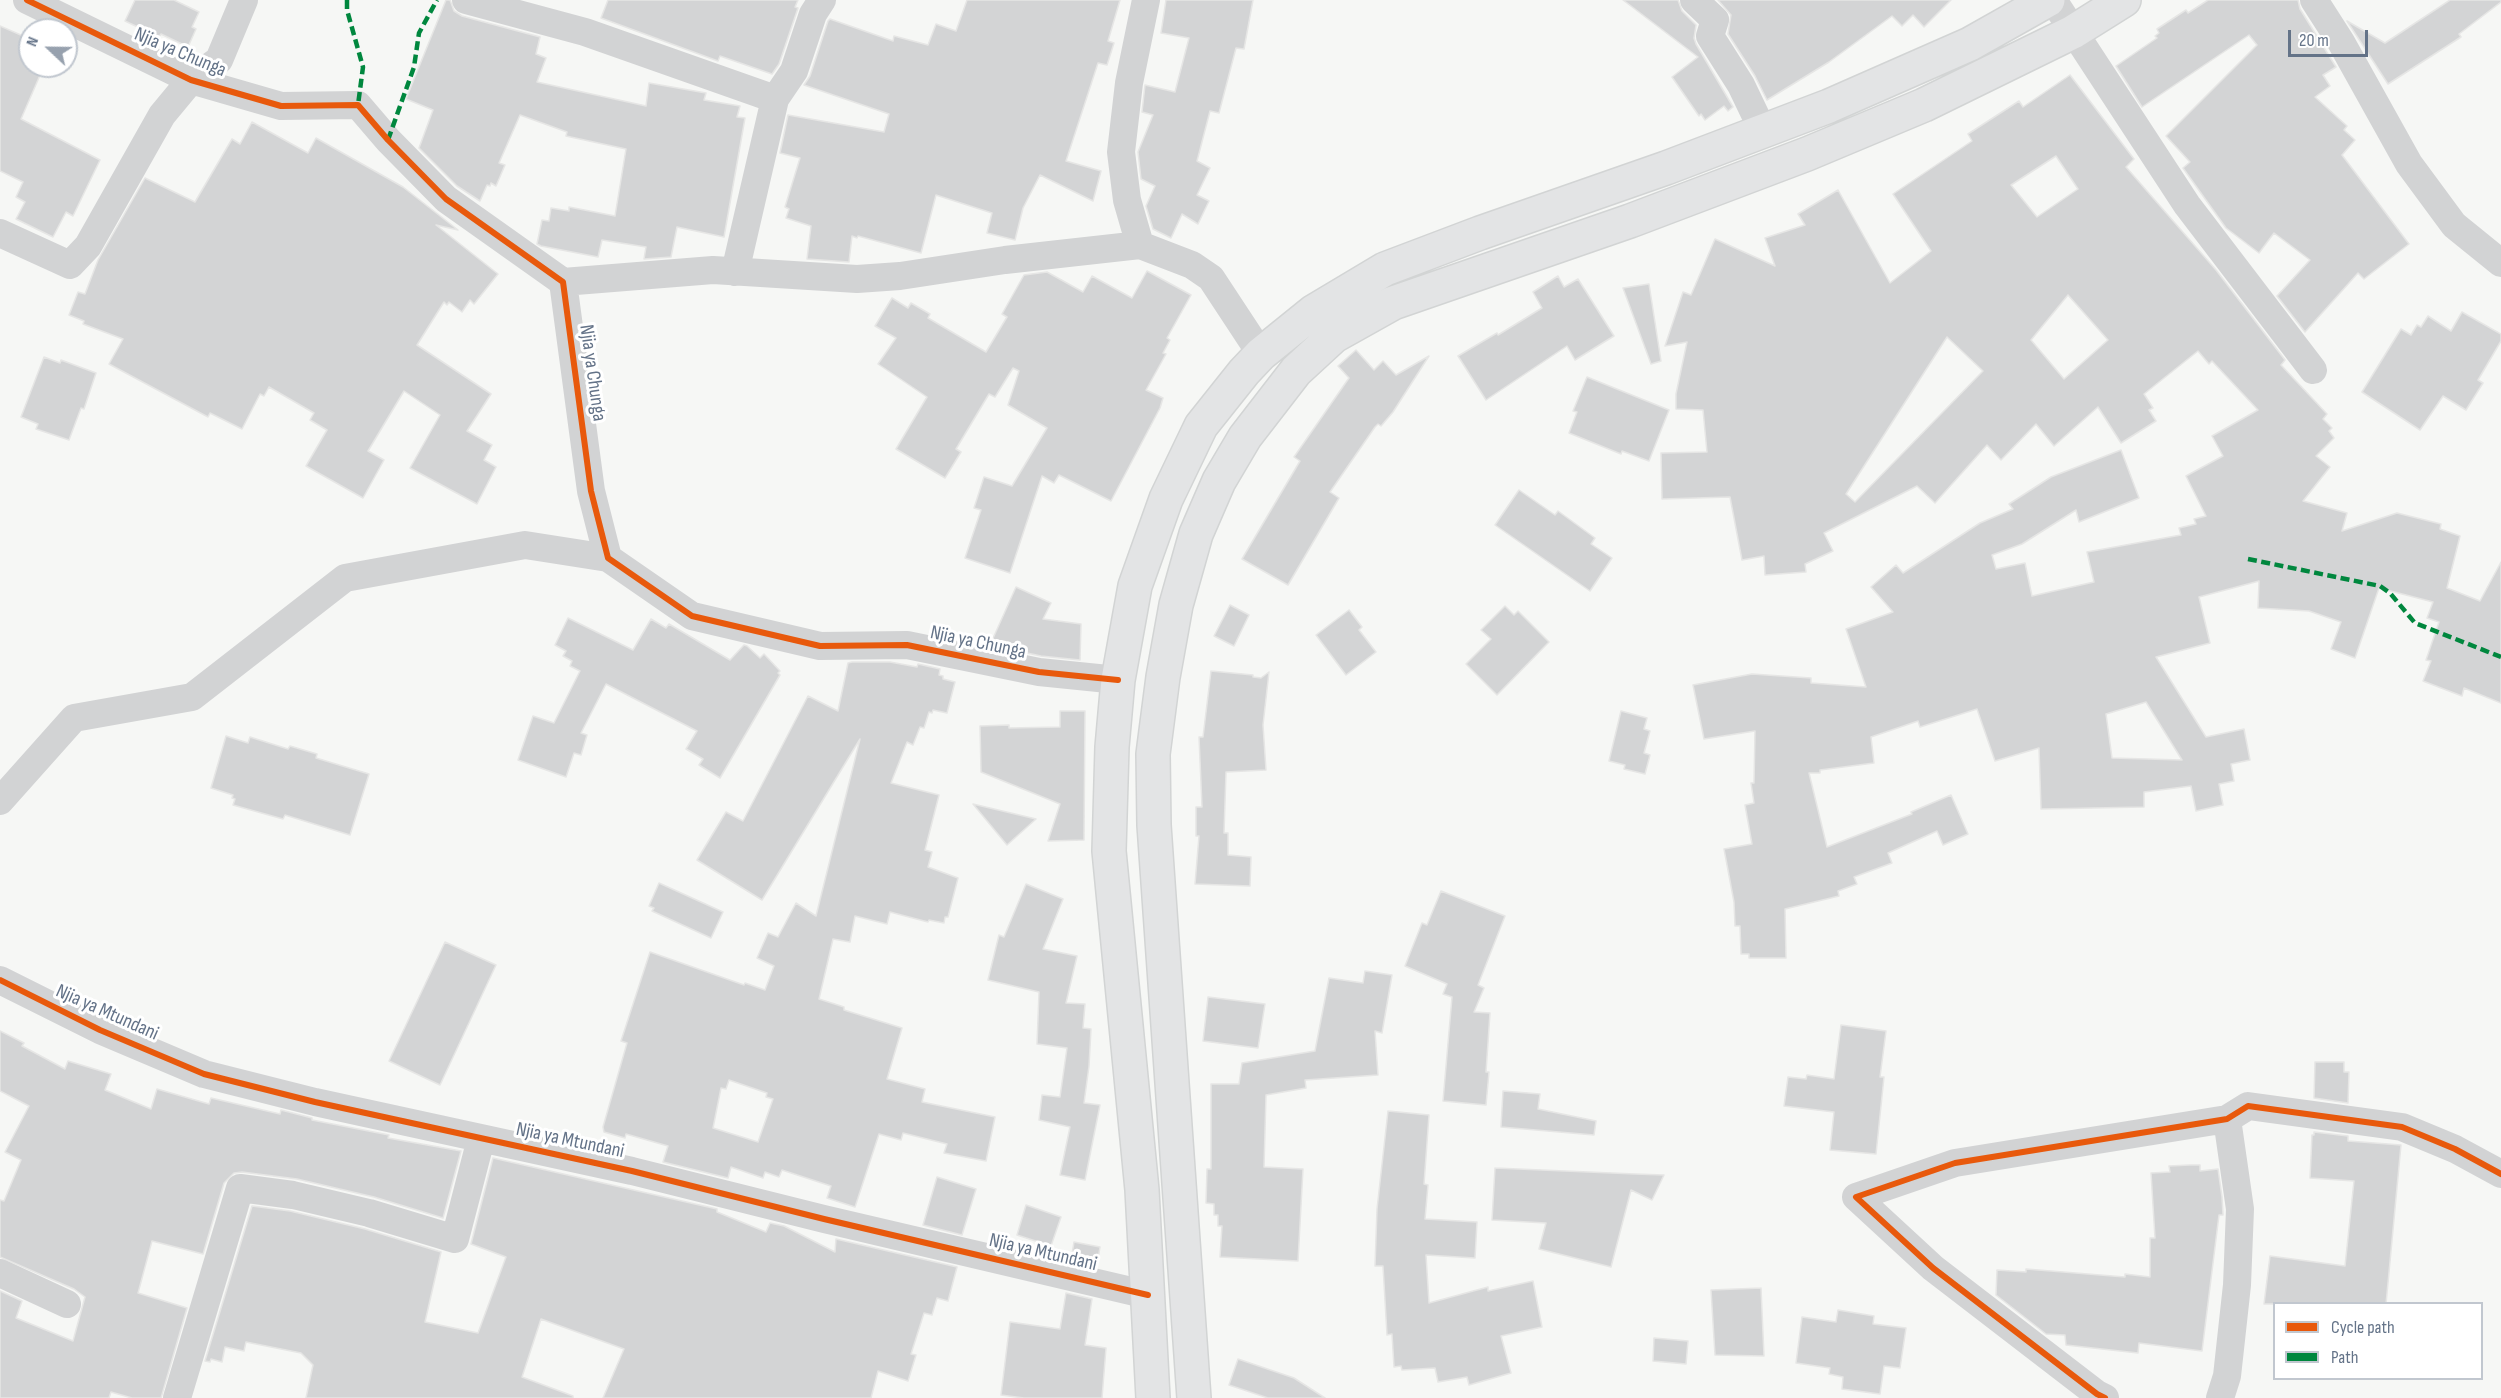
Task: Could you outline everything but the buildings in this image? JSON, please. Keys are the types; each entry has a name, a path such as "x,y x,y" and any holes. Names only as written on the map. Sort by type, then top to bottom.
{"main road":[{"path":"1153,1398 1142,1190 1109,851 1112,747 1118,680 1135,586 1166,499 1201,426 1261,354 1313,312 1385,269 1829,106 1970,44 2048,0"},
{"path":"1194,1398 1154,825 1153,754 1172,626 1196,534 1219,481 1245,438 1296,371 1334,336 1393,303 1630,221 1807,154 1923,105 2073,32 2124,0"}],"street":[{"name":"Njia ya Chunga","path":"27,0 191,80 281,106 358,105 388,140 446,199 563,282 591,492 608,558 692,616 820,646 908,645 1039,672 1118,680"},
{"path":"0,233 70,265 88,246 162,114 191,80 219,60 244,0"},
{"path":"466,0 585,32 775,99"},
{"path":"735,272 775,99 794,71 813,14 822,0"},
{"path":"1140,245 1127,200 1121,152 1129,83 1146,0"},
{"path":"1694,0 1715,20 1710,36 1741,85 1763,131"},
{"path":"2053,0 2187,205 2313,370"},
{"path":"2313,0 2341,42 2409,164 2454,225 2501,263"},
{"path":"563,282 713,270 857,279 900,276 1005,260 1140,245 1192,264 1211,278 1261,354"},
{"path":"0,801 74,718 192,697 345,578 525,545 608,558"},
{"name":"Njia ya Mtundani","path":"0,980 100,1030 204,1074 315,1102 632,1171 824,1219 1148,1295"},
{"path":"2105,1398 1933,1268 1856,1197 1955,1163 2227,1119 2248,1106 2402,1127 2455,1149 2501,1174"},
{"path":"2220,1398 2227,1376 2237,1285 2240,1209 2227,1119"},
{"path":"177,1398 240,1188 304,1198 369,1213 455,1239 481,1139"},
{"path":"0,1273 67,1304"}],"marked path":[{"path":"347,0 347,10 363,67 358,105"},
{"path":"388,140 414,67 419,33 437,0"},
{"path":"2248,559 2380,586 2390,593 2415,623 2501,657"}],"cycle path":[{"path":"27,0 191,80 281,106 358,105 388,140 446,199 563,282 591,491 608,558 692,616 820,646 907,645 1039,672 1118,680"},
{"path":"0,980 100,1030 204,1074 315,1102 632,1171 824,1219 1148,1295"},
{"path":"2105,1398 1933,1268 1856,1197 1955,1163 2227,1119 2248,1106 2402,1127 2455,1149 2501,1174"}]}
